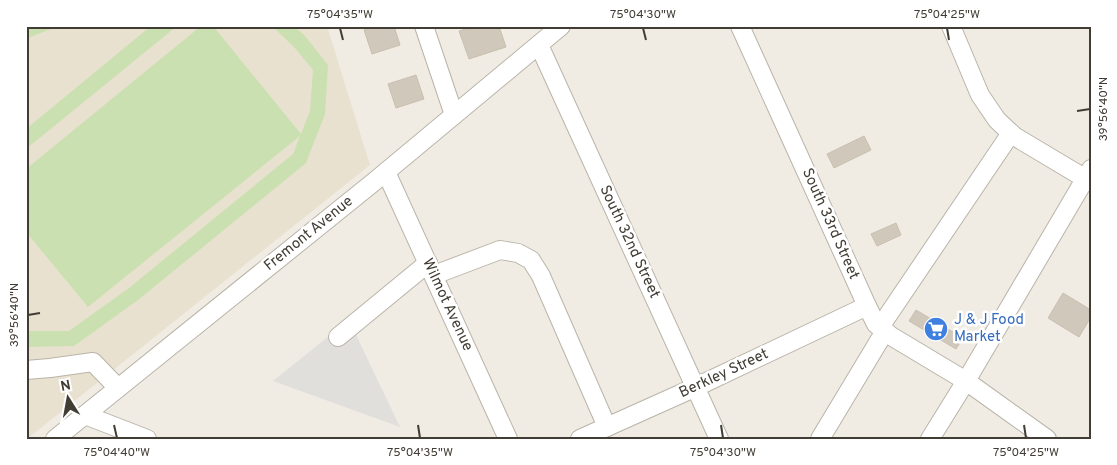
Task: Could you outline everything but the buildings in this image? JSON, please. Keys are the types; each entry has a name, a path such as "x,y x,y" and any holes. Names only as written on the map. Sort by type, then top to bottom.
{"street":[{"path":"424,26 454,115"},
{"name":"Fremont Avenue","path":"55,439 386,172 561,26"},
{"name":"South 33rd Street","path":"740,26 876,324 890,336 966,381 1047,439"},
{"path":"930,439 1089,177 1014,136 998,120 980,95 951,26"},
{"name":"South 32nd Street","path":"539,44 719,439"},
{"path":"820,439 883,329 1011,133"},
{"name":"Wilmot Avenue","path":"386,172 508,439"},
{"path":"338,337 431,269 500,250 518,253 531,260 541,276 607,427"},
{"name":"Berkley Street","path":"580,439 696,387 867,306"},
{"path":"26,370 93,362 118,388"},
{"path":"85,415 147,439"}],"shaded area":[{"path":"26,26 327,26 370,165 27,439"},
{"path":"349,320 400,427 273,381"}],"green space":[{"path":"26,26 58,26 26,39"},
{"path":"151,26 177,26 26,149 26,129"},
{"path":"201,26 213,26 301,134 310,111 313,70 294,47 272,26 294,26 305,36 328,65 325,114 306,163 138,300 74,346 26,347 26,331 69,331 129,288 293,154 300,136 88,307 26,232 26,169"}],"place":[{"name":"J & J Food Market","path":"936,329"}]}
